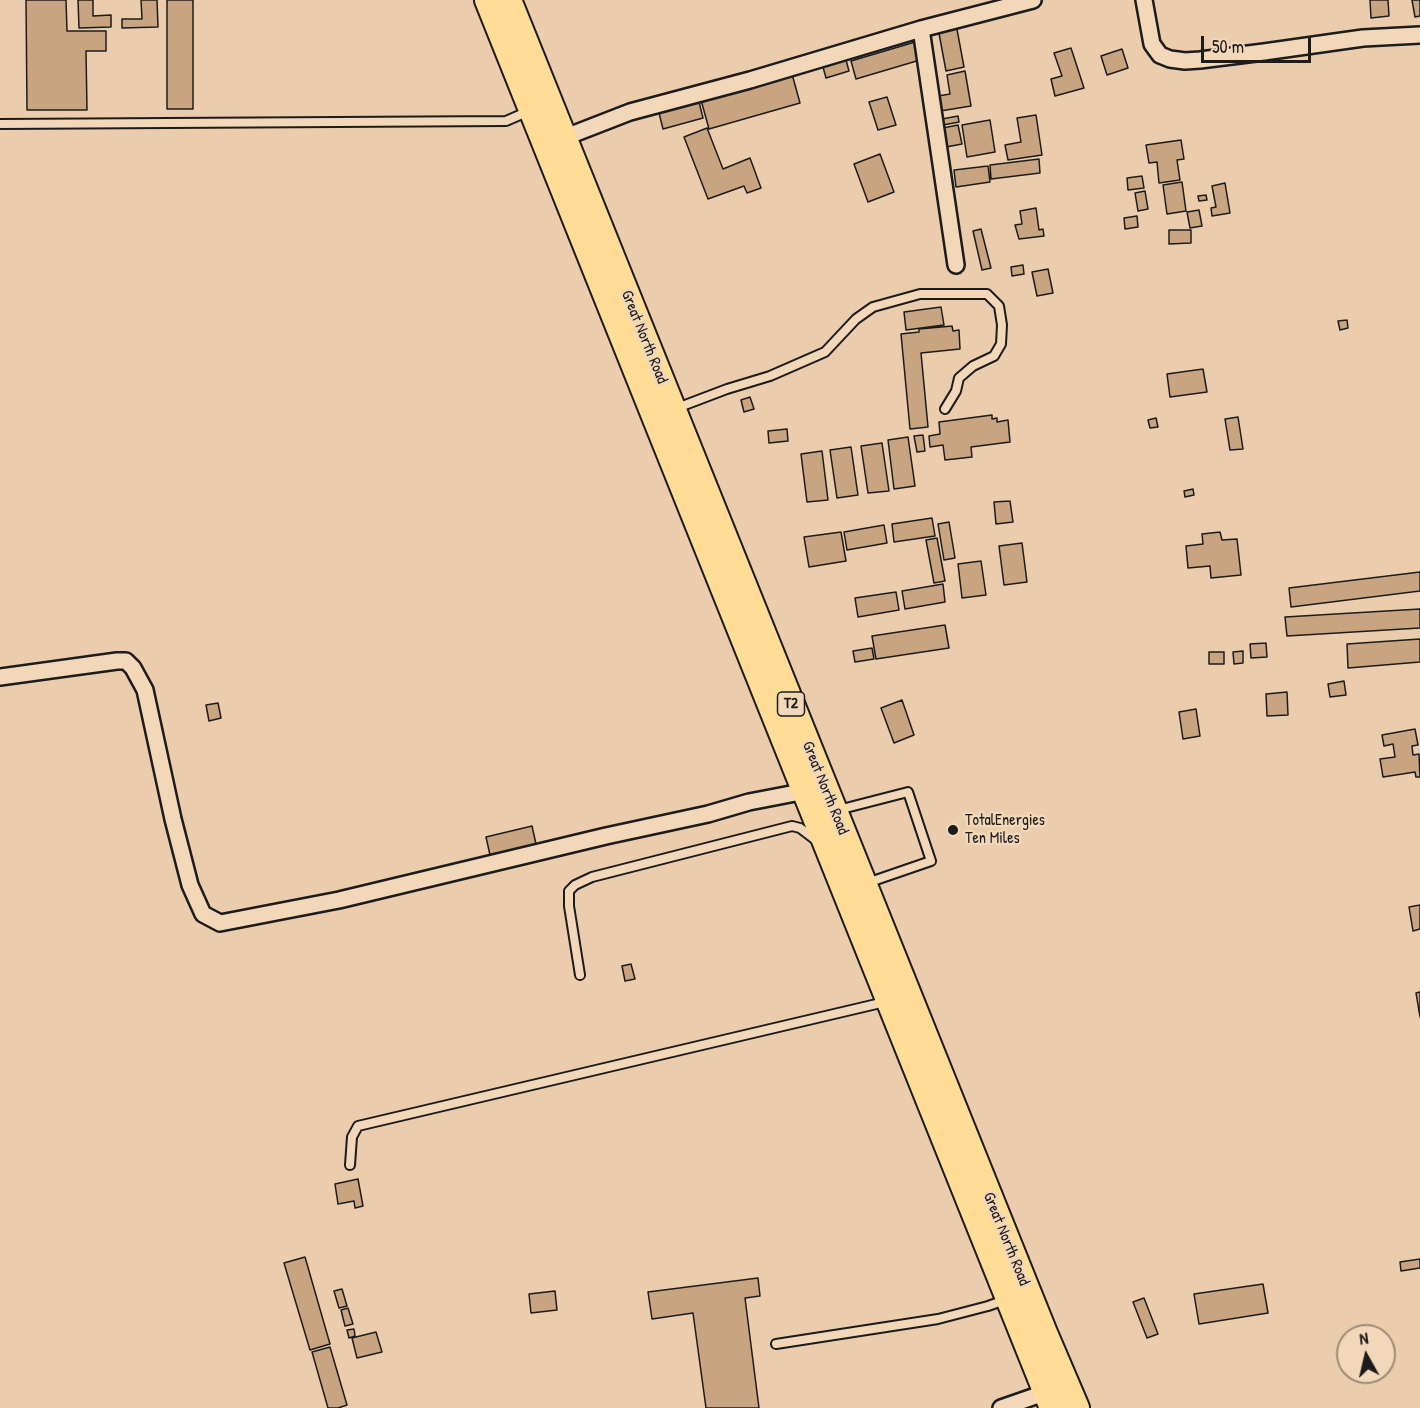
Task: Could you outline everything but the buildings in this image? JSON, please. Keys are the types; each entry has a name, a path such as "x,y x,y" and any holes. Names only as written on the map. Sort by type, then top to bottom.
{"highway":[{"name":"Great North Road","path":"488,0 541,106"},
{"name":"Great North Road","path":"508,0 541,106 806,791 826,815 830,852 854,887 890,1000 1050,1400"},
{"name":"Great North Road","path":"555,141 673,410 854,887 1076,1408"}],"street":[{"path":"555,141 630,112 750,80 921,29 1033,0"},
{"path":"1144,0 1152,44 1160,55 1185,61 1363,38 1420,35"},
{"path":"921,29 956,265"},
{"path":"0,677 117,661 126,661 134,668 145,690 190,885 203,914 220,923 339,900 708,814 749,802 806,791"},
{"path":"1001,1408 1050,1400"}],"lane":[{"path":"0,124 506,121 541,106"},
{"path":"673,410 727,388 770,376 825,352 856,320 873,307 921,294 987,294 999,306 1002,325 1001,344 994,356 973,366 959,378 956,391 945,409"},
{"path":"826,815 908,792 932,861 854,887"},
{"path":"580,975 569,906 569,891 575,885 592,877 792,826 800,828 830,852"},
{"path":"350,1165 352,1137 358,1126 890,1000"},
{"path":"776,1344 938,1319 1009,1298"}],"place":[{"name":"TotalEnergies Ten Miles","path":"953,830"}]}
